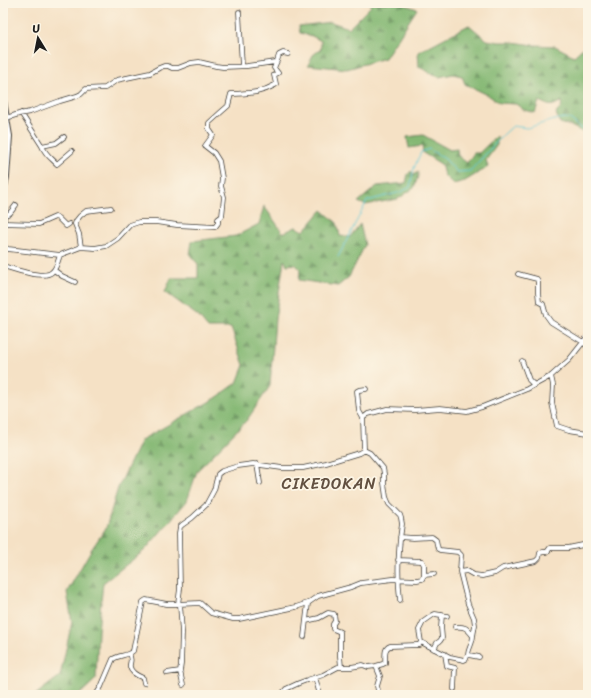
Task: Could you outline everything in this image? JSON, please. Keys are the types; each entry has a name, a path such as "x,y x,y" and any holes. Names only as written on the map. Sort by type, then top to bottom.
{"main road":[{"path":"3,101 9,136 6,177 3,192 3,217"}],"street":[{"path":"239,12 242,66"},
{"path":"3,246 8,249 60,255 82,247 96,248 106,246 118,238 130,225 139,222 215,227 218,223 218,218 222,216 224,197 221,186 222,178 218,159 214,152 206,146 213,135 209,129 209,124 228,106 231,94 246,94 262,91 276,85 274,75 278,73 274,68 278,55 284,53 288,54"},
{"path":"6,118 30,112 77,96 86,89 105,88 117,80 147,74 164,66 178,68 191,63 199,62 219,67 250,66 277,61"},
{"path":"22,113 45,153 56,164 72,151"},
{"path":"42,146 56,143 64,137"},
{"path":"3,217 10,213 16,205"},
{"path":"82,247 75,224 76,221 86,211 111,208"},
{"path":"3,223 39,224 56,217 65,225 67,226 70,224"},
{"path":"3,266 42,276 50,274 54,270 60,255"},
{"path":"54,270 62,276 75,282"},
{"path":"518,274 537,279 539,302 543,304 547,317 551,322 583,342 588,349"},
{"path":"363,418 368,414 387,409 414,410 440,408 470,411 514,395 551,376 566,364 588,336"},
{"path":"522,361 529,380 534,385"},
{"path":"551,376 553,385 552,403 557,426 569,430 588,433"},
{"path":"364,450 363,418 360,411 357,391 366,389"},
{"path":"183,684 180,671 182,632 179,604 179,533 181,526 206,506 214,490 217,477 220,472 238,466 257,464 282,468 303,468 326,463 359,453 364,450"},
{"path":"364,450 370,453 382,466 384,471 386,499 401,518 402,524 398,560 400,600"},
{"path":"257,464 260,483"},
{"path":"400,537 432,537 436,540 438,549 458,552 462,556 460,572 475,624 468,656 464,660 450,657 421,642"},
{"path":"460,572 467,571 479,576 489,574 498,572 503,568 536,561 539,558 540,553 547,552 550,548 572,548 588,544"},
{"path":"398,560 422,561 424,564 424,575"},
{"path":"96,695 113,660 116,657 129,654 133,651 143,601 146,600 167,604 200,603 211,613 233,619 239,619 308,603 318,596 362,583 393,579 420,579 424,575 434,574"},
{"path":"304,637 308,603"},
{"path":"306,621 319,618 328,613 334,614 335,622 333,624 333,629 340,632 341,666"},
{"path":"421,642 419,630 423,622 435,614 448,616"},
{"path":"434,649 442,638 442,615"},
{"path":"455,627 464,627 468,629 473,636"},
{"path":"281,695 286,689 328,673 341,666 351,667 363,665 368,667 383,664 385,649 388,646 417,646 420,645 421,642"},
{"path":"129,654 131,659 131,669 137,676 143,678 144,683"},
{"path":"445,654 447,666 455,668 454,689"},
{"path":"468,656 479,657"},
{"path":"376,666 380,676 377,686 379,695"},
{"path":"167,673 180,671"},
{"path":"315,677 320,695"}],"green space":[{"path":"370,3 400,3 417,9 385,58 347,69 308,65 313,55 321,49 321,41 312,36 300,33 299,26 331,22 349,28 371,6"},
{"path":"469,25 487,40 555,46 574,56 588,43 588,135 571,126 560,123 556,113 561,108 562,101 551,106 539,101 535,113 524,110 516,104 499,103 488,95 465,84 462,76 453,74 439,77 419,67 418,52"},
{"path":"423,135 450,150 457,149 458,156 467,163 474,153 479,153 497,136 497,145 486,160 488,167 465,181 453,184 444,175 441,164 423,153 422,146 409,148 407,137"},
{"path":"411,171 414,175 418,172 414,188 398,199 365,205 358,202 377,186 406,183 408,174"},
{"path":"264,206 283,233 296,227 304,231 322,210 337,223 340,236 350,237 360,224 365,245 349,277 338,286 299,280 300,269 295,264 287,265 284,260 275,319 270,386 247,420 197,471 187,501 145,550 103,583 98,631 96,679 79,695 35,695 60,676 72,622 67,592 91,550 106,528 118,488 141,440 216,398 237,383 244,365 231,328 208,328 198,316 165,292 171,278 198,278 198,264 190,255 192,241 236,236 259,224"}],"waterway":[{"path":"584,55 588,53"},
{"path":"338,257 367,201 401,192 410,187 414,168 421,152 429,149 445,159 457,172 470,171 513,126 527,128 565,118 570,119 588,132"}],"district":[{"name":"CIKEDOKAN","path":"329,483"}]}
